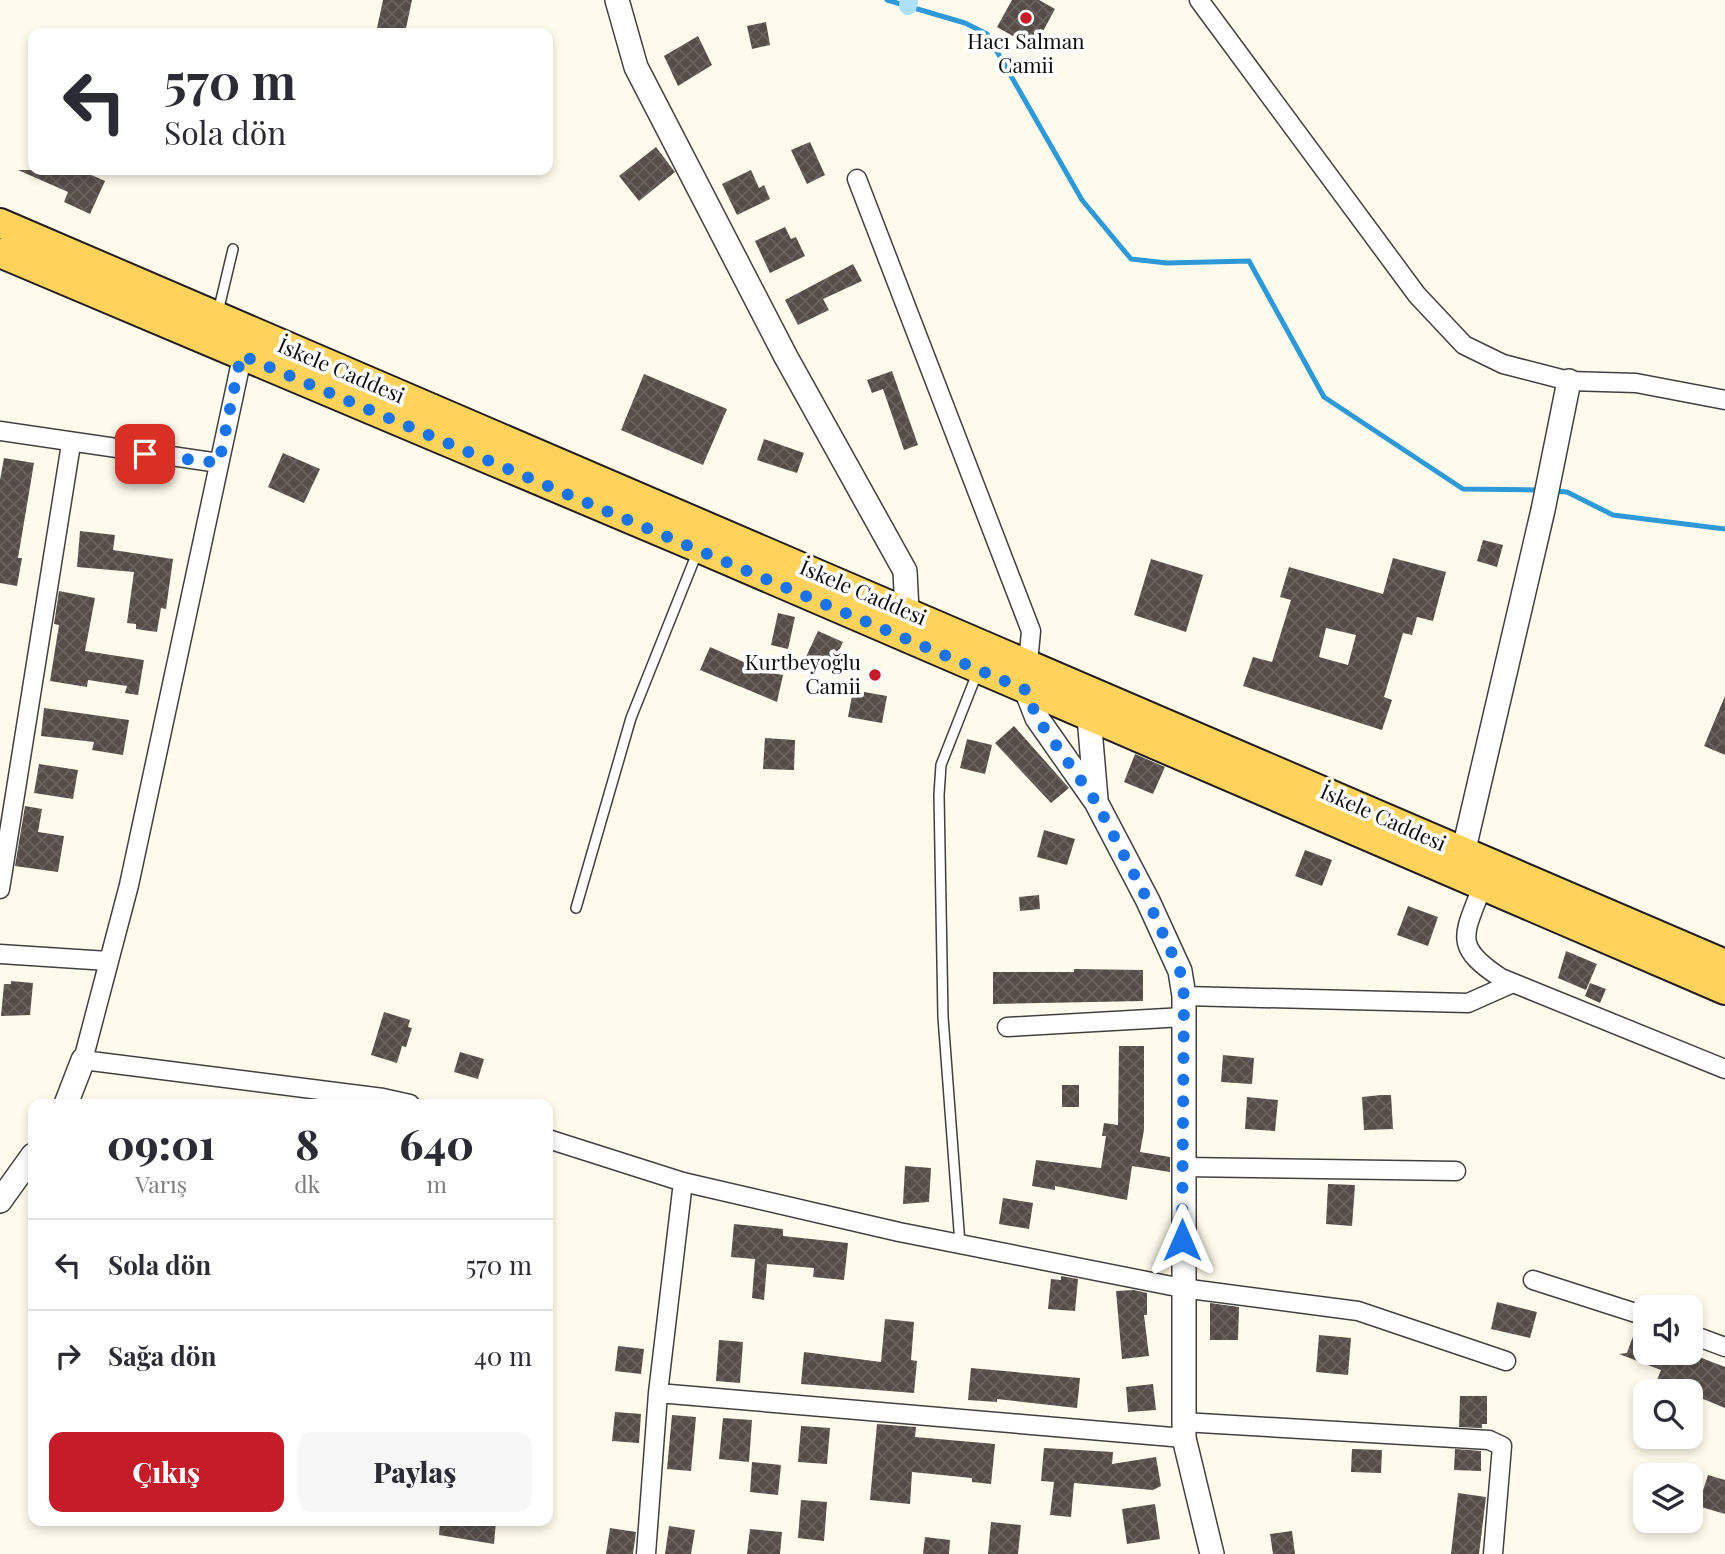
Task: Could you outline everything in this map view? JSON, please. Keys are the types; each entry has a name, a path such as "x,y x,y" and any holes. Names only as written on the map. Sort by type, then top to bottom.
{"main road":[{"name":"İskele Caddesi","path":"0,223 245,343 906,611 1027,677 1467,872 1725,964"},
{"path":"0,253 215,330"},
{"path":"245,343 699,548 979,669 1027,677 1089,717 1467,872 1725,990"}],"street":[{"path":"617,0 636,67 786,357 905,571 906,611"},
{"path":"1199,0 1417,295 1464,345 1503,363 1569,381 1636,383 1725,400"},
{"path":"858,179 1031,631 1027,677 1037,718 1096,802 1180,971 1184,1006 1184,1430 1212,1554"},
{"path":"68,1099 83,1060 129,885 245,343"},
{"path":"1569,381 1467,872 1464,935 1469,951 1483,966 1513,983 1725,1069"},
{"path":"0,431 71,444 219,463"},
{"path":"0,889 71,444"},
{"path":"1089,717 1096,802"},
{"path":"0,954 108,961"},
{"path":"1007,1027 1184,1006 1468,1003 1513,983"},
{"path":"83,1060 388,1099"},
{"path":"553,1141 683,1182 960,1244 1182,1288 1358,1311 1506,1361"},
{"path":"0,1201 28,1162"},
{"path":"1183,1167 1456,1171"},
{"path":"646,1554 658,1393 683,1182"},
{"path":"1533,1280 1633,1312"},
{"path":"1703,1339 1725,1347"},
{"path":"658,1393 1184,1430 1489,1440 1502,1446 1493,1554"}],"lane":[{"path":"215,330 233,249"},
{"path":"576,908 631,718 699,548"},
{"path":"960,1244 943,1017 939,795 941,765 979,669"}],"building":[{"path":"383,0 412,0 406,28 377,28"},
{"name":"Hacı Salman Camii","path":"1012,0 1039,0 1055,9 1034,48 997,27"},
{"path":"766,22 770,45 752,49 747,26"},
{"path":"698,36 712,65 678,86 664,56"},
{"path":"810,142 825,175 807,184 791,150"},
{"path":"656,147 675,172 639,201 619,176"},
{"path":"751,170 759,188 764,185 770,199 737,215 722,184"},
{"path":"29,175 91,175 105,181 90,214 64,202 68,192"},
{"path":"785,227 791,239 796,237 805,256 770,273 755,241"},
{"path":"853,264 862,281 823,299 829,310 798,325 785,300"},
{"path":"892,371 918,445 904,450 883,389 872,393 867,380"},
{"path":"644,374 727,409 703,465 621,430"},
{"path":"764,439 804,453 797,473 757,460"},
{"path":"283,453 320,469 304,503 268,487"},
{"path":"4,458 34,463 18,558 22,558 17,586 0,583 0,480"},
{"path":"80,531 115,535 113,550 173,559 166,609 161,608 157,632 136,629 136,624 127,623 134,572 77,567"},
{"path":"1483,540 1503,545 1497,567 1477,561"},
{"path":"1393,558 1446,572 1433,621 1417,617 1412,635 1403,633 1384,697 1392,700 1382,730 1243,686 1253,657 1272,662 1291,600 1280,597 1289,567 1383,594","holes":["1326,628 1356,635 1348,665 1319,657"]},
{"path":"1151,559 1203,575 1186,632 1134,615"},
{"path":"59,591 95,598 85,651 144,660 138,695 125,693 127,686 88,680 87,687 50,681 59,625 54,624"},
{"path":"778,613 795,617 788,649 771,645"},
{"path":"818,631 843,642 830,670 805,659"},
{"path":"710,647 766,672 783,675 777,702 700,670"},
{"path":"853,690 887,696 882,723 848,717"},
{"path":"1725,696 1725,755 1704,746"},
{"path":"44,708 129,720 123,755 92,750 94,742 41,736"},
{"path":"1014,726 1069,788 1051,803 995,743"},
{"path":"765,738 795,740 794,770 763,769"},
{"path":"967,739 992,745 985,774 960,768"},
{"path":"1135,754 1165,767 1153,794 1124,782"},
{"path":"39,764 78,770 73,799 34,793"},
{"path":"25,806 42,809 38,832 64,836 58,872 15,866"},
{"path":"1044,830 1075,839 1067,865 1037,857"},
{"path":"1305,850 1332,860 1322,886 1295,876"},
{"path":"1039,895 1040,909 1020,911 1019,897"},
{"path":"1408,906 1438,917 1428,946 1397,935"},
{"path":"1566,951 1597,964 1586,990 1558,978"},
{"path":"1074,969 1143,970 1143,1001 993,1004 993,972 1074,972"},
{"path":"11,981 33,983 30,1015 1,1016 4,984 11,984"},
{"path":"1590,983 1606,989 1600,1003 1585,996"},
{"path":"384,1012 410,1020 408,1027 412,1028 406,1047 402,1046 397,1063 371,1055"},
{"path":"1119,1046 1144,1046 1144,1130 1140,1152 1170,1157 1170,1172 1132,1166 1127,1200 1055,1186 1055,1190 1032,1186 1036,1160 1101,1168 1106,1136 1102,1136 1104,1123 1118,1125"},
{"path":"460,1052 484,1059 478,1079 454,1072"},
{"path":"1223,1055 1254,1058 1252,1084 1221,1082"},
{"path":"1062,1085 1079,1085 1079,1107 1062,1107"},
{"path":"1391,1095 1393,1129 1364,1130 1362,1097"},
{"path":"1247,1097 1278,1100 1275,1131 1245,1129"},
{"path":"905,1166 931,1168 929,1202 903,1204"},
{"path":"1328,1184 1355,1185 1352,1226 1326,1224"},
{"path":"1003,1198 1033,1203 1029,1229 999,1224"},
{"path":"734,1224 783,1229 783,1236 848,1243 844,1280 813,1277 814,1268 767,1264 764,1300 752,1298 755,1259 731,1257"},
{"path":"1061,1276 1078,1279 1075,1311 1048,1309 1051,1279 1061,1280"},
{"path":"1134,1290 1147,1293 1147,1315 1144,1315 1149,1356 1122,1359 1116,1291"},
{"path":"1497,1302 1537,1312 1530,1338 1491,1329"},
{"path":"1210,1303 1239,1307 1238,1340 1210,1340"},
{"path":"885,1319 914,1322 911,1360 917,1361 914,1393 801,1384 804,1352 881,1362"},
{"path":"1319,1335 1351,1338 1348,1375 1316,1372"},
{"path":"1633,1336 1633,1359 1619,1354 1627,1353"},
{"path":"719,1340 743,1342 740,1383 716,1381"},
{"path":"618,1346 644,1349 641,1374 615,1371"},
{"path":"1703,1359 1725,1367 1725,1408 1703,1399 1703,1379 1657,1379 1661,1370 1648,1365 1703,1365"},
{"path":"971,1368 1080,1378 1077,1408 997,1399 997,1402 968,1400"},
{"path":"1153,1384 1156,1410 1128,1412 1126,1387"},
{"path":"1460,1396 1487,1396 1487,1424 1482,1424 1482,1428 1459,1427"},
{"path":"615,1412 641,1414 639,1443 612,1441"},
{"path":"672,1415 696,1417 691,1471 667,1469"},
{"path":"723,1418 752,1420 749,1462 719,1459"},
{"path":"877,1424 916,1427 915,1437 995,1444 991,1484 972,1482 972,1478 912,1472 910,1504 870,1500"},
{"path":"801,1426 830,1428 827,1464 798,1462"},
{"path":"1044,1448 1113,1452 1112,1464 1156,1457 1161,1486 1153,1490 1074,1483 1071,1517 1050,1515 1054,1482 1041,1481"},
{"path":"1352,1449 1382,1450 1381,1473 1351,1472"},
{"path":"1455,1449 1481,1451 1481,1471 1454,1470"},
{"path":"752,1462 781,1465 778,1495 750,1492"},
{"path":"1708,1475 1725,1480 1725,1514 1703,1507 1703,1490"},
{"path":"1458,1493 1486,1497 1479,1554 1451,1554"},
{"path":"801,1500 827,1502 824,1541 798,1538"},
{"path":"1155,1504 1160,1539 1127,1544 1122,1509"},
{"path":"991,1522 1021,1525 1018,1554 988,1554"},
{"path":"440,1526 496,1526 494,1544 439,1535"},
{"path":"669,1526 695,1530 691,1554 665,1554"},
{"path":"610,1528 636,1532 633,1554 606,1554"},
{"path":"750,1529 782,1532 780,1554 747,1554"},
{"path":"1292,1531 1295,1554 1273,1554 1270,1534"},
{"path":"925,1537 950,1540 949,1554 923,1554"}],"waterway":[{"path":"887,0 965,23 987,34 1082,200 1131,259 1167,263 1249,261 1324,397 1463,489 1539,490"},
{"path":"908,6 909,0"},
{"path":"1553,491 1567,492 1613,515 1725,529"}],"place":[{"name":"Hacı Salman Camii","path":"1026,18"},
{"name":"Kurtbeyoğlu Camii","path":"875,675"}],"route":[{"path":"145,454 219,463 241,355 699,548 1026,690 1037,718 1096,802 1148,901 1180,971 1184,996 1182,1240"}]}
